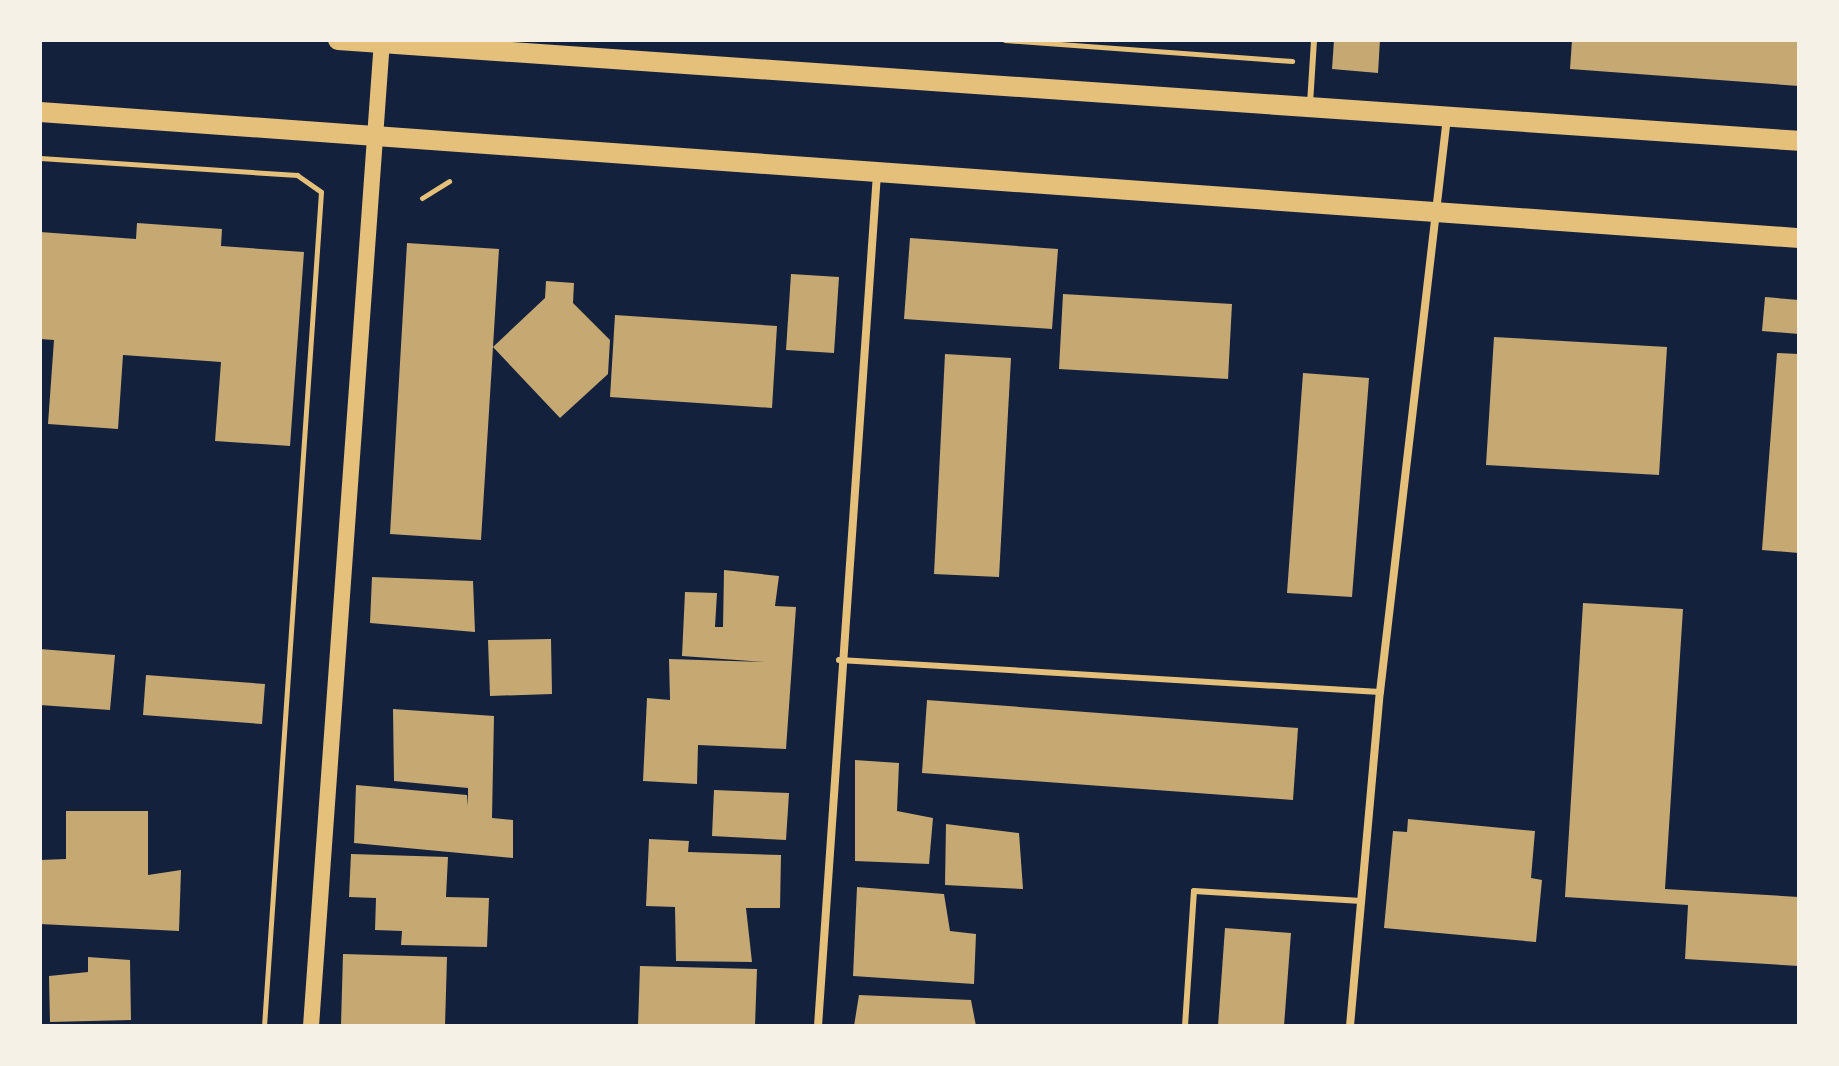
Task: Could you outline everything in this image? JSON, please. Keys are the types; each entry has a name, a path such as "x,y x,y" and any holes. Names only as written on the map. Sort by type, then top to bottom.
{"main road":[{"path":"338,40 1799,141"},
{"path":"311,1026 382,42"},
{"path":"40,112 1799,238"}],"street":[{"path":"1350,1026 1380,692 1447,117"},
{"path":"818,1026 839,660 877,172"}],"lane":[{"path":"1310,107 1314,40"},
{"path":"839,660 1380,692"},
{"path":"1185,1026 1194,891 1362,901"}],"path":[{"path":"1005,40 1314,62"},
{"path":"40,158 297,175 321,192 264,1026"},
{"path":"422,198 449,181"}],"building":[{"path":"1334,40 1380,40 1378,73 1332,69"},
{"path":"1572,40 1799,40 1799,86 1570,69"},
{"path":"137,223 222,229 221,246 304,252 290,446 215,441 221,362 123,355 118,429 48,424 54,340 40,339 40,232 136,239"},
{"path":"910,238 1058,249 1052,329 904,319"},
{"path":"407,243 499,249 481,540 390,534"},
{"path":"791,274 839,277 834,353 786,350"},
{"path":"546,281 574,283 573,303 610,340 608,374 560,418 493,347 545,298"},
{"path":"1063,294 1232,304 1228,379 1059,369"},
{"path":"1765,297 1799,300 1799,334 1762,331"},
{"path":"615,315 777,326 772,408 610,397"},
{"path":"1494,337 1667,347 1659,475 1486,465"},
{"path":"1777,353 1799,354 1799,553 1762,550"},
{"path":"945,354 1011,358 999,577 934,574"},
{"path":"1303,373 1369,378 1352,597 1287,593"},
{"path":"724,570 779,576 775,606 796,607 786,749 698,745 697,784 643,781 647,698 670,700 669,659 764,662 682,656 685,592 717,593 715,627 723,627"},
{"path":"372,577 473,581 475,632 370,623"},
{"path":"1583,603 1683,609 1665,889 1799,897 1799,966 1685,959 1688,905 1565,897"},
{"path":"551,639 552,694 490,696 488,640"},
{"path":"40,649 115,655 110,710 40,705"},
{"path":"146,675 265,684 262,724 143,715"},
{"path":"927,700 1298,728 1293,800 922,773"},
{"path":"393,709 494,716 492,818 513,820 513,858 354,843 356,785 467,795 468,806 468,788 394,781"},
{"path":"855,760 899,763 897,811 933,818 929,864 855,861"},
{"path":"714,790 789,793 786,840 712,836"},
{"path":"66,811 148,811 148,875 181,870 179,931 40,924 40,860 66,859"},
{"path":"1408,819 1535,831 1531,878 1542,880 1536,942 1384,928 1393,831 1407,832"},
{"path":"946,824 1019,833 1023,889 945,885"},
{"path":"649,839 689,841 688,852 781,855 780,908 746,908 752,962 676,961 675,907 646,906"},
{"path":"351,854 448,857 446,897 489,898 487,947 401,945 402,931 375,930 376,898 349,897"},
{"path":"857,887 944,894 950,931 976,934 974,984 853,976"},
{"path":"1225,928 1291,933 1284,1026 1218,1026"},
{"path":"343,954 447,957 445,1026 341,1025"},
{"path":"88,957 130,960 131,1020 50,1022 49,976 88,972"},
{"path":"640,966 757,969 755,1026 638,1026"},
{"path":"859,995 971,1000 976,1026 854,1026"}]}
